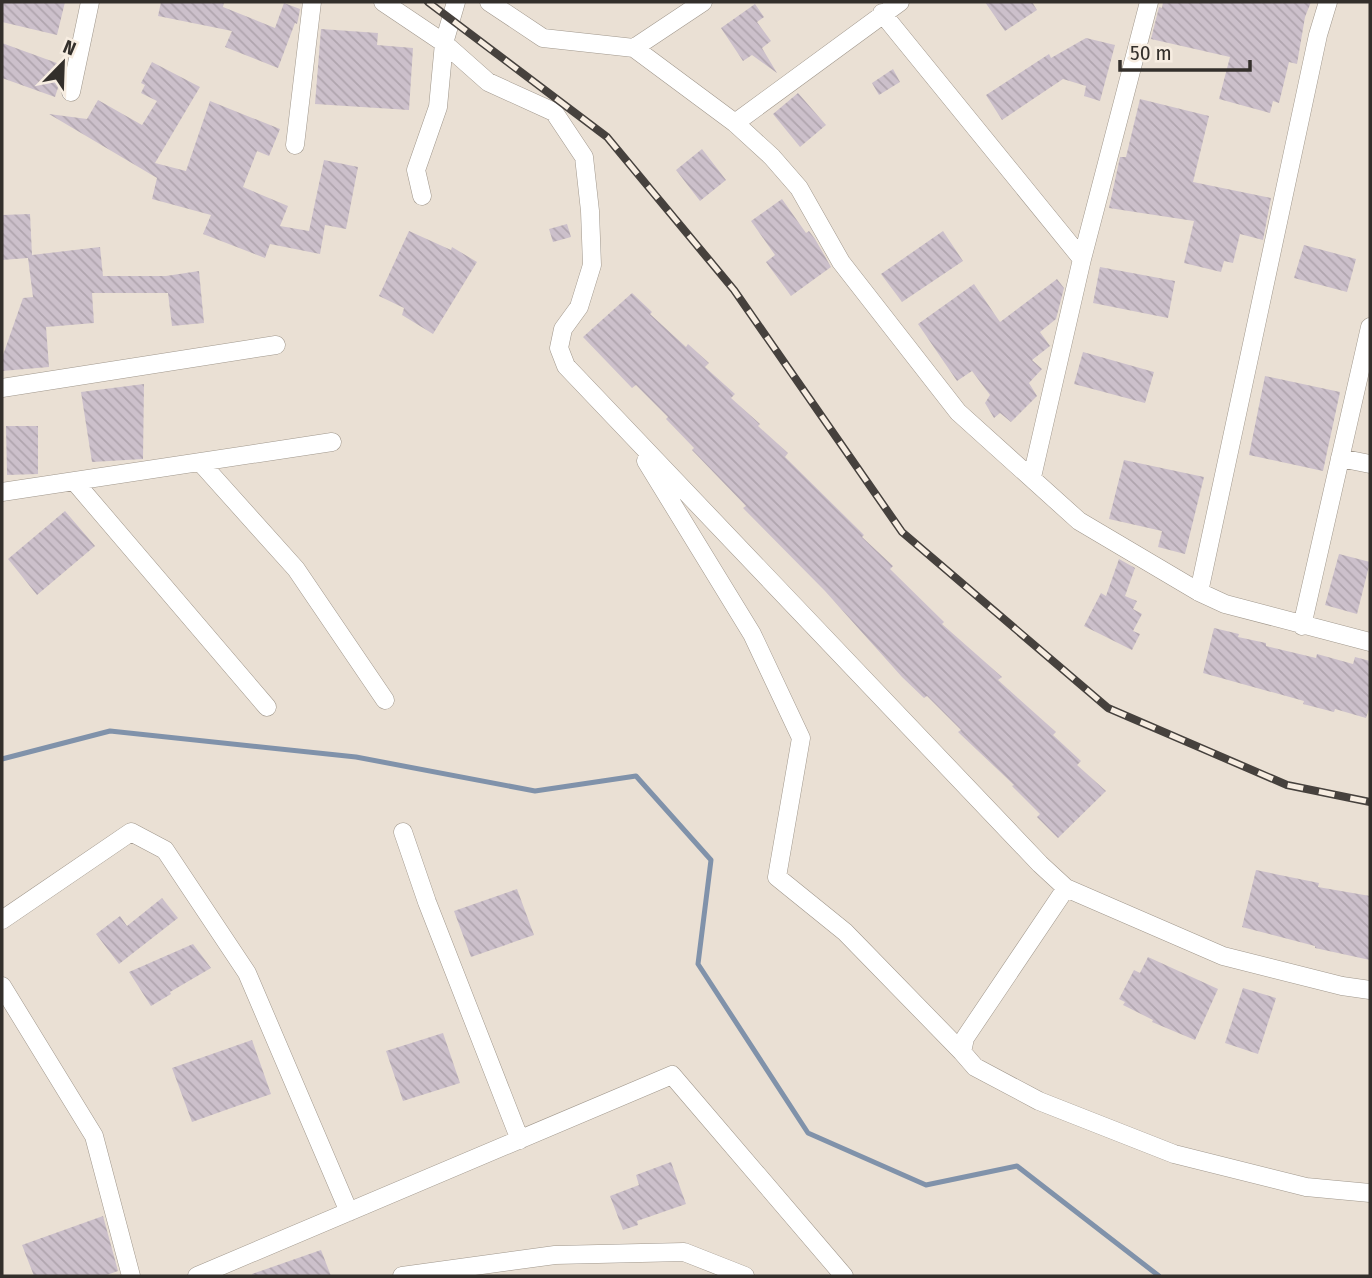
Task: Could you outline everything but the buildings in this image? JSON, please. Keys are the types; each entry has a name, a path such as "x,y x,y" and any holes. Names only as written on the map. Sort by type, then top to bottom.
{"street":[{"path":"71,92 90,2"},
{"path":"295,145 312,2"},
{"path":"383,2 444,43 488,82 554,112 584,157 592,265 579,307 563,329 559,348 566,366 1040,864 1066,888 1223,956 1342,986 1370,990"},
{"path":"422,196 416,170 438,107 444,43 456,2"},
{"path":"489,2 543,38 634,48 735,123 772,157 799,188 841,262 958,412 1079,521 1199,592 1225,604 1370,642"},
{"path":"634,48 703,2"},
{"path":"735,123 900,2"},
{"path":"1032,477 1082,259 1149,2"},
{"path":"1199,592 1318,35 1328,2"},
{"path":"882,13 1082,259"},
{"path":"1302,625 1370,327"},
{"path":"2,388 276,345"},
{"path":"628,431 752,634 801,738 777,877 845,932 975,1067 1039,1101 1174,1154 1307,1187 1370,1193"},
{"path":"2,492 332,442"},
{"path":"1340,458 1370,464"},
{"path":"200,462 296,569 385,700"},
{"path":"74,481 267,707"},
{"path":"2,920 131,832 165,850 247,973 349,1212"},
{"path":"403,832 427,902 520,1140"},
{"path":"962,1052 965,1038 1066,888"},
{"path":"2,986 94,1136 131,1276"},
{"path":"197,1276 673,1075 844,1276"},
{"path":"402,1276 555,1255 684,1252 745,1276"}],"waterway":[{"path":"2,759 110,731 356,757 535,791 636,776 711,860 698,964 808,1133 926,1185 1017,1166 1159,1276"}],"railway":[{"path":"428,2 607,137 734,290 902,532 1108,708 1287,785 1370,802"}]}
